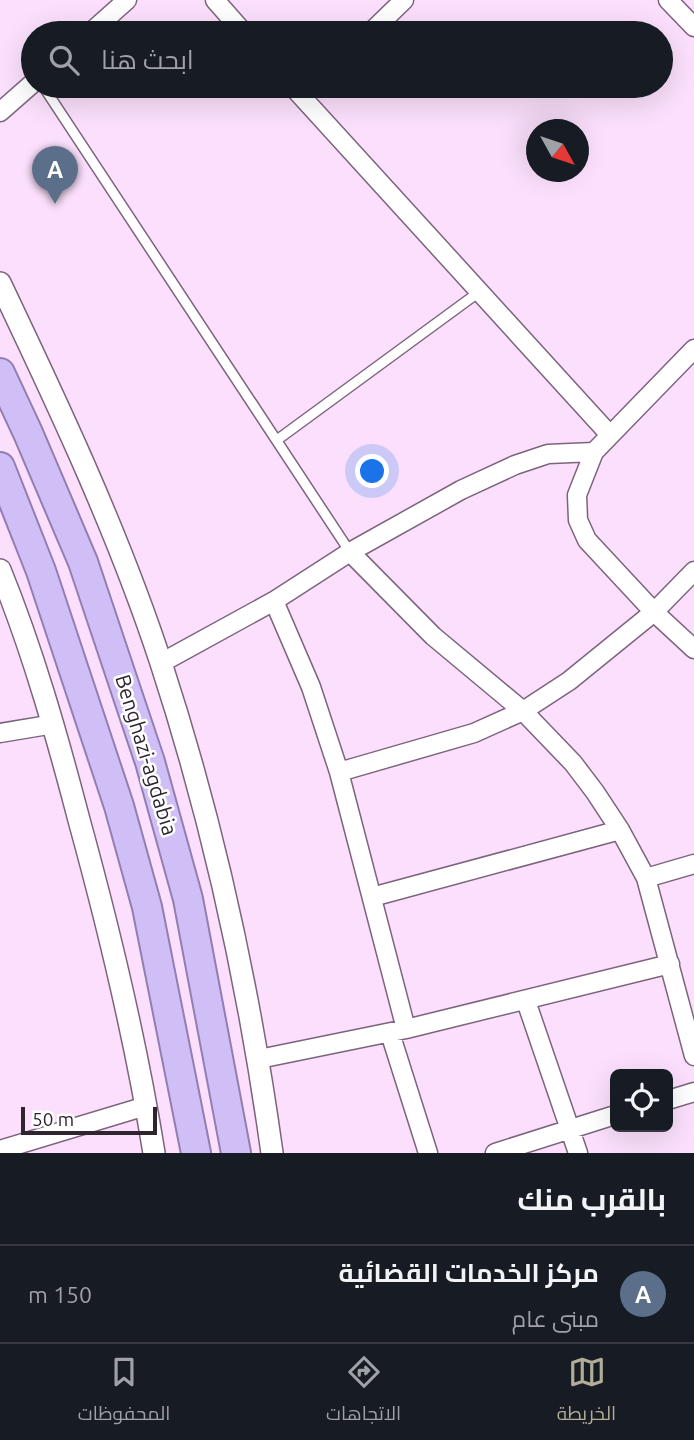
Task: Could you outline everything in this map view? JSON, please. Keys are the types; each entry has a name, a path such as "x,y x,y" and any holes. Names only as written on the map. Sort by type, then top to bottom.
{"highway":[{"name":"Benghazi-agdabia","path":"0,373 83,562 150,762 188,899 236,1153"},
{"name":"Benghazi-agdabia","path":"0,467 41,570 119,806 147,907 196,1153"}],"street":[{"path":"103,21 127,0"},
{"path":"215,0 233,21"},
{"path":"382,21 404,0"},
{"path":"668,0 694,27"},
{"path":"0,112 21,94"},
{"path":"302,98 610,435"},
{"path":"0,283 63,416 119,548 161,663 199,793 232,923 259,1059 272,1153"},
{"path":"694,349 594,452 577,495 578,520 587,540 654,612 694,649"},
{"path":"161,663 274,601 350,552 461,490 515,465 548,454 594,452"},
{"path":"350,552 433,636 523,711 573,763 620,830 646,878 694,1056"},
{"path":"0,570 54,724 102,902 154,1153"},
{"path":"339,772 474,733 523,711 569,681 654,612 694,571"},
{"path":"274,601 311,687 339,772 372,897 398,1031 428,1153"},
{"path":"0,733 54,724"},
{"path":"372,897 620,830"},
{"path":"646,878 694,864"},
{"path":"259,1059 398,1031 670,964"},
{"path":"526,1001 578,1153"},
{"path":"673,1098 694,1092"},
{"path":"0,1150 146,1107"},
{"path":"495,1153 610,1116"}],"lane":[{"path":"51,98 350,552"},
{"path":"277,440 479,292"}],"place":[{"name":"مركز الخدمات القضائية","path":"55,204"}]}
